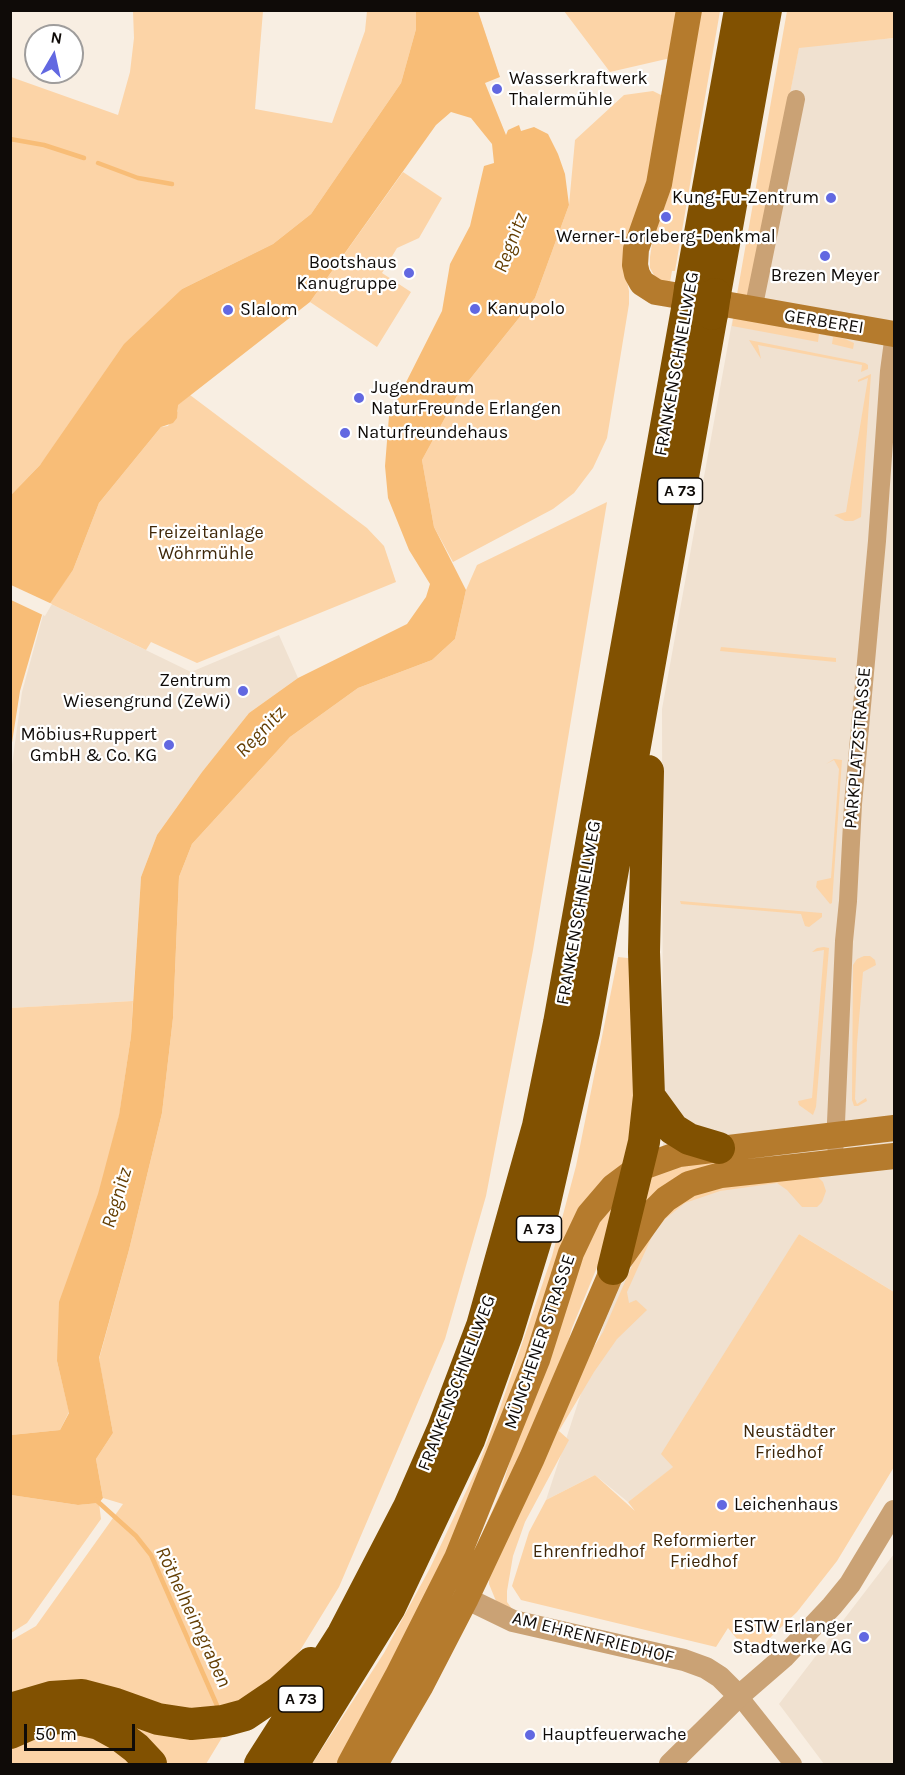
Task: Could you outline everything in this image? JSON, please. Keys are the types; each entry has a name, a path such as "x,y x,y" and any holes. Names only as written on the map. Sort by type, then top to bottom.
{"highway":[{"name":"FRANKENSCHNELLWEG","path":"293,1764 390,1607 469,1440 507,1334 538,1233 584,1032 652,647 740,10"},
{"name":"FRANKENSCHNELLWEG","path":"260,1764 343,1634 409,1507 447,1418 482,1326 538,1126 699,313 766,10"},
{"path":"613,1269 644,1142 649,1096 644,952 646,780 655,714 652,647"},
{"path":"649,1096 673,1129 689,1139 719,1148"},
{"path":"10,1708 51,1697 82,1695 158,1719 191,1724 224,1721 245,1714 279,1692 343,1634"},
{"path":"10,1733 35,1722 59,1718 82,1720 99,1724 119,1735 151,1764"}],"main road":[{"name":"GERBEREI","path":"689,10 659,184 636,249 635,265 642,283 656,291 668,294 894,334"},
{"name":"MÜNCHENER STRASSE","path":"350,1764 398,1677 457,1558 537,1360 571,1253 588,1215 613,1187 637,1169 679,1154 894,1128"},
{"name":"MÜNCHENER STRASSE","path":"375,1764 411,1704 466,1598 532,1458 613,1269 655,1210 666,1199 689,1184 721,1174 894,1156"}],"street":[{"path":"753,310 796,99"},
{"name":"PARKPLATZSTRASSE","path":"837,1162 834,1136 853,804 894,334"},
{"path":"670,1764 739,1696 784,1657 832,1606 849,1584 894,1511"},
{"name":"AM EHRENFRIEDHOF","path":"442,1587 513,1621 661,1655 706,1668 720,1677 739,1696"},
{"path":"739,1696 793,1764"}],"shaded area":[{"path":"894,38 894,1292 799,1234 674,1467 628,1502 595,1475 546,1500 663,1144 662,709 736,300 750,297 799,47"},
{"path":"49,603 191,672 279,635 298,678 249,713 202,772 157,835 141,877 133,1001 11,1008 11,772 22,692 43,615"},
{"path":"894,1554 894,1764 824,1764 779,1704"}],"green space":[{"path":"133,11 263,11 255,109 332,123 365,31 367,11 416,11 416,29 401,83 311,214 273,244 182,289 40,465 11,495 11,77 24,82 24,84 31,84 118,115 130,72 134,38"},
{"path":"564,11 683,11 675,57 610,72"},
{"path":"701,11 720,11 675,271 672,271 669,288 655,277 650,268 650,257 653,237 671,182"},
{"path":"787,11 894,11 894,38 799,48 750,297 736,300"},
{"path":"653,91 661,95 666,106 625,270 629,304 607,438 593,468 574,493 553,509 453,562 434,527 422,460 458,394 535,298 569,205 575,140 624,95"},
{"path":"403,172 442,198 419,238 397,248 382,273 411,292 377,347 310,302"},
{"path":"734,313 845,339 854,343 853,349 832,344 833,337 819,334 818,342 732,326"},
{"path":"749,340 865,363 868,369 861,372 862,365 758,345 761,359"},
{"path":"871,374 861,517 853,521 845,521 834,515 846,512 868,378 858,382 858,380"},
{"name":"Freizeitanlage Wöhrmühle","path":"190,395 367,528 384,546 396,582 197,663 151,642 146,650 49,603 73,570 99,503 161,427 168,426 178,411 177,405"},
{"path":"607,502 533,950 486,1196 445,1339 339,1587 293,1662 267,1688 214,1712 11,1697 10,1641 36,1626 123,1504 103,1498 96,1459 113,1433 99,1359 129,1250 162,1113 173,1018 179,877 192,844 290,737 358,688 432,660 455,639 466,590 477,565"},
{"path":"721,647 836,658 836,662 720,651"},
{"path":"834,759 842,760 832,903 830,904 816,887 817,881 831,878 839,769 834,760 826,764"},
{"path":"680,901 822,913 822,917 809,927 805,926 801,914 681,904"},
{"path":"824,947 829,948 816,1107 813,1115 799,1105 798,1101 812,1098 824,950 812,952"},
{"path":"870,956 875,960 876,965 863,972 855,1099 857,1104 866,1098 867,1101 854,1106 852,1100 853,965 857,959"},
{"path":"618,957 637,959 632,1164 541,1320 448,1553 341,1764 312,1764 384,1653 430,1568 478,1466 500,1408 552,1256 576,1166"},
{"path":"133,1001 131,1036 119,1116 57,1361 69,1412 60,1430 11,1435 10,1008"},
{"path":"727,1160 642,1212 646,1174 656,1169"},
{"path":"817,1176 823,1182 826,1191 822,1202 817,1207 802,1207 787,1190 777,1183 720,1191 685,1203 665,1219 653,1234 627,1292 629,1303 636,1300 647,1310 617,1339 594,1372 559,1431 569,1440 525,1522 513,1556 507,1602 515,1613 496,1601 489,1584 489,1572 575,1377 603,1332 638,1252 659,1217 699,1190"},
{"path":"618,1193 614,1226 572,1328 559,1373 465,1574 500,1493 582,1246"},
{"name":"Neustädter Friedhof","path":"799,1234 894,1292 894,1467 837,1561 797,1612 751,1656 728,1628 716,1647 521,1600 512,1586 529,1532 546,1500 595,1475 635,1511 628,1502 673,1467 661,1454"},
{"path":"11,1495 78,1505 99,1503 101,1519 27,1623 11,1633"},
{"path":"11,1718 226,1731 206,1764 163,1764 150,1745"},
{"path":"34,1732 106,1735 141,1764 11,1764 10,1745"}],"water":[{"name":"Regnitz","path":"416,11 478,11 500,77 485,83 506,135 508,130 519,125 521,131 534,127 548,134 565,174 569,205 535,298 458,394 422,460 434,527 466,590 455,639 432,660 358,688 290,737 192,844 179,877 173,1018 162,1113 129,1250 99,1358 113,1433 96,1459 103,1498 99,1503 78,1505 11,1495 11,1435 60,1430 69,1413 57,1361 59,1302 98,1194 119,1115 131,1036 141,877 157,835 202,772 249,713 298,678 407,624 426,597 430,584 409,550 388,498 385,466 389,416 442,311 450,264 470,226 484,166 494,163 492,144 471,118 451,112 436,125 310,302 178,405 177,418 173,423 161,427 99,503 73,570 42,615 20,691 11,749 11,495 40,465 124,344 182,289 273,244 311,214 401,83 416,29"}],"pier":[{"path":"11,585 52,604 45,616 11,600"}],"waterway":[{"path":"10,139 44,145 84,158"},
{"path":"98,163 138,178 172,184"},
{"name":"Röthelheimgraben","path":"96,1500 136,1536 151,1555 219,1710"}],"place":[{"name":"Wasserkraftwerk Thalermühle","path":"497,89"},
{"name":"Kung-Fu-Zentrum","path":"831,198"},
{"name":"Werner-Lorleberg-Denkmal","path":"666,217"},
{"name":"Brezen Meyer","path":"825,256"},
{"name":"Bootshaus Kanugruppe","path":"409,273"},
{"name":"Kanupolo","path":"475,309"},
{"name":"Slalom","path":"228,310"},
{"name":"Jugendraum NaturFreunde Erlangen","path":"359,398"},
{"name":"Naturfreundehaus","path":"345,433"},
{"name":"Zentrum Wiesengrund (ZeWi)","path":"243,691"},
{"name":"Möbius+Ruppert GmbH & Co. KG","path":"169,745"},
{"name":"Leichenhaus","path":"722,1505"},
{"name":"ESTW Erlanger Stadtwerke AG","path":"864,1637"},
{"name":"Hauptfeuerwache","path":"530,1735"}],"park label":[{"name":"Reformierter Friedhof","path":"704,1551"},
{"name":"Ehrenfriedhof","path":"589,1552"}]}
